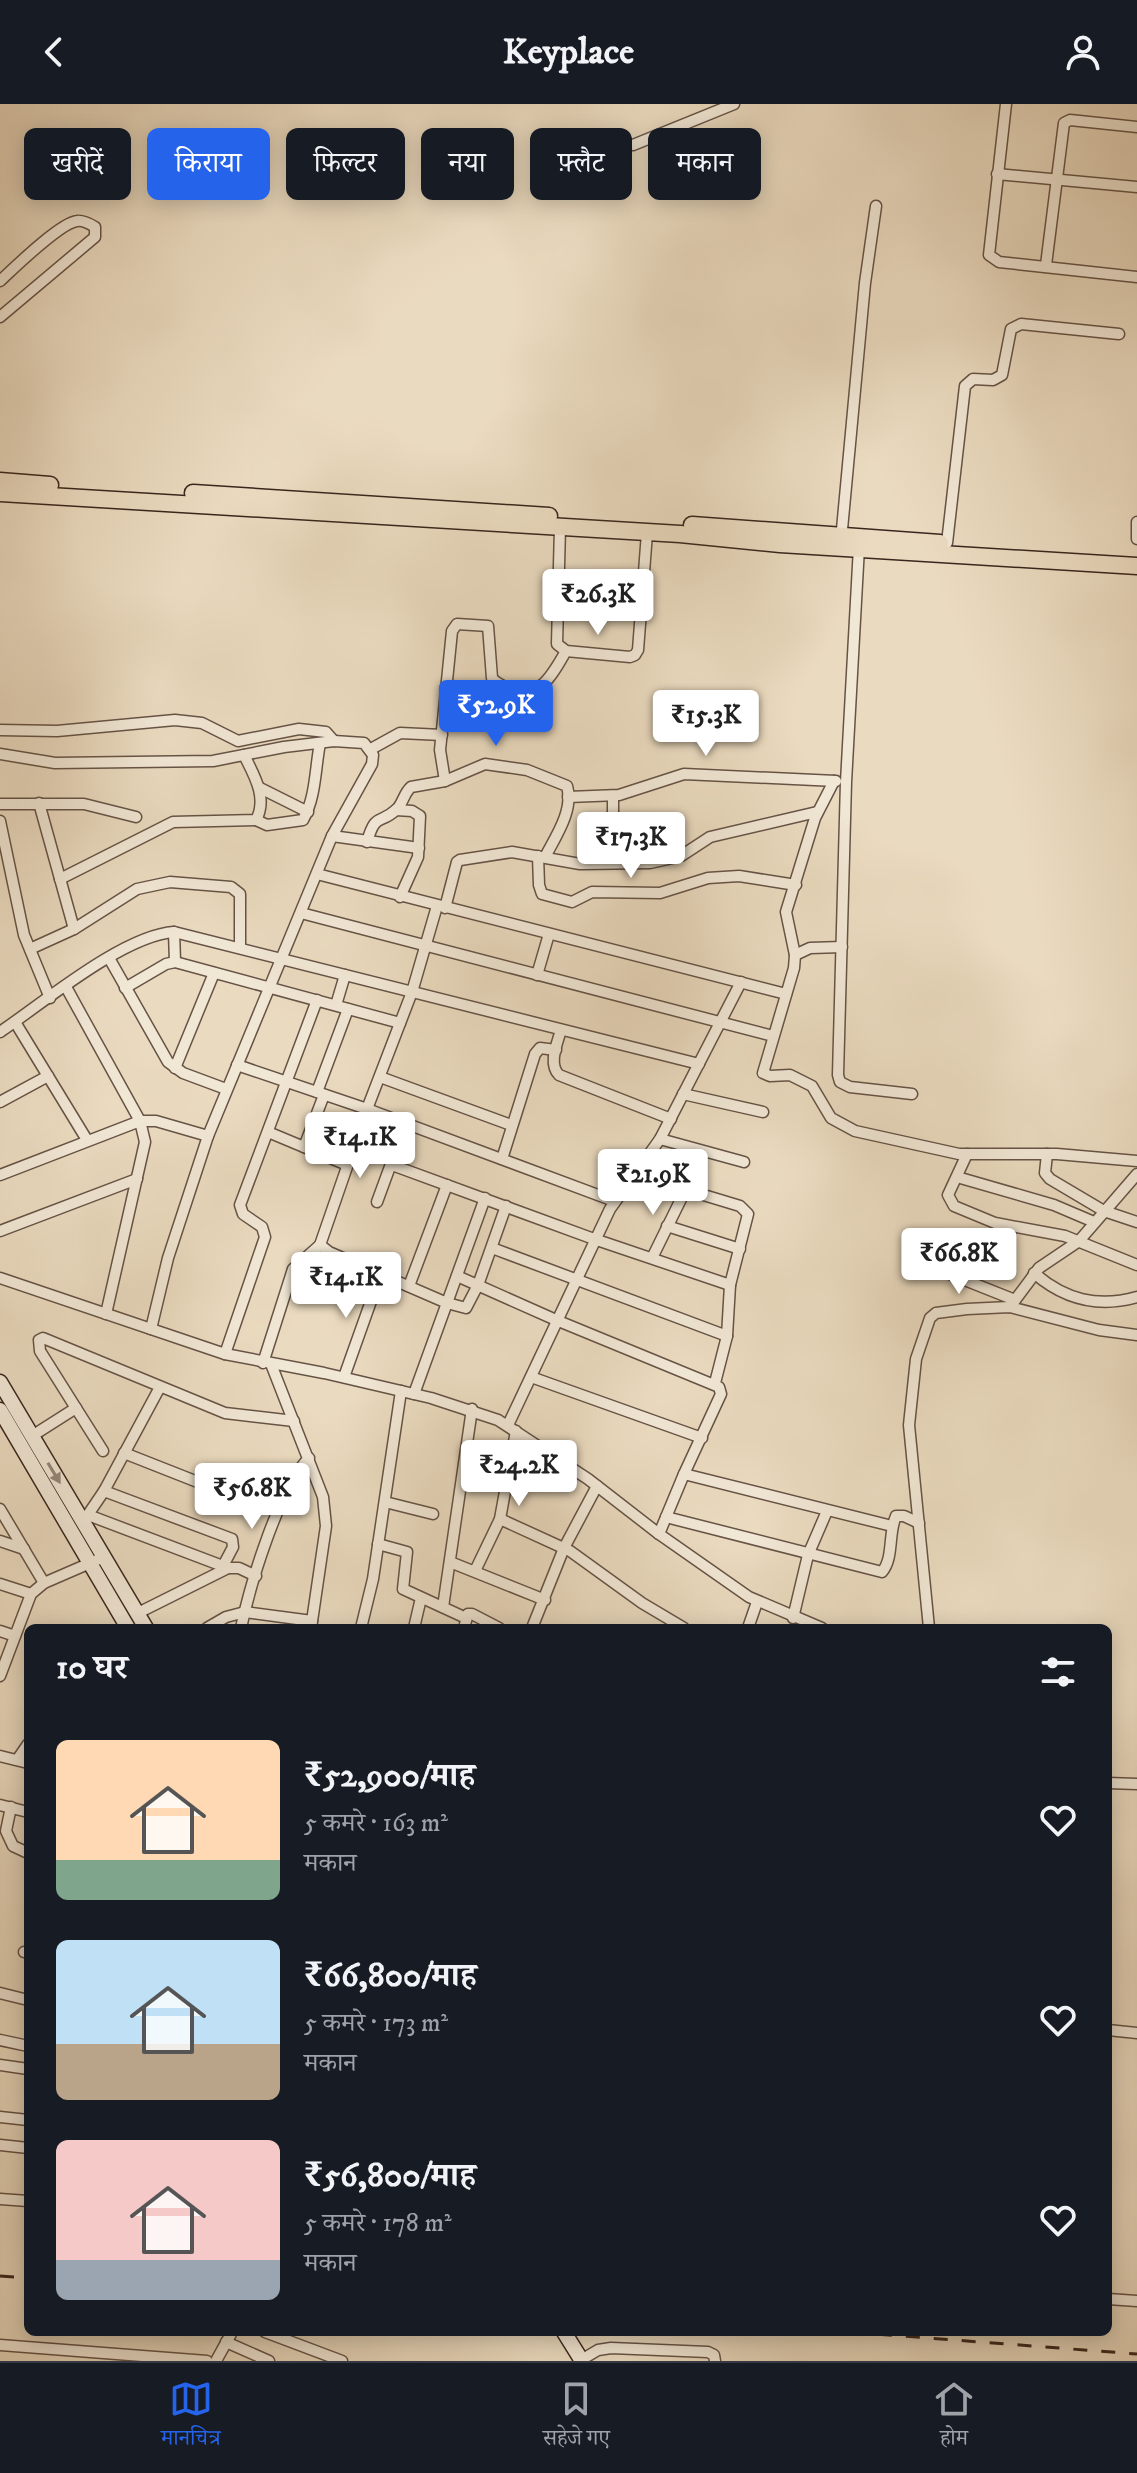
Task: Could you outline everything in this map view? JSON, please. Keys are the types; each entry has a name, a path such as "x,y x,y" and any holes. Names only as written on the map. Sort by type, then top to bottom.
{"main road":[{"path":"0,481 841,540 1137,566"},
{"path":"0,493 647,533 734,533"},
{"path":"860,542 947,543 1137,556"},
{"path":"0,1382 86,1518 104,1557 144,1624"},
{"path":"0,1410 126,1624"},
{"path":"566,2336 581,2360"}],"street":[{"path":"633,145 734,104"},
{"path":"1006,104 989,255 999,262 1137,277"},
{"path":"1046,265 1064,123 1070,120 1137,127"},
{"path":"997,174 1137,187"},
{"path":"841,540 865,283 876,206"},
{"path":"0,281 32,251 71,223 82,221 95,227 95,237 0,317"},
{"path":"947,543 965,386 973,379 993,380 1002,375 1011,329 1021,324 1119,334"},
{"path":"1137,522 1137,539"},
{"path":"560,527 557,644 566,651 635,655 638,650 647,533"},
{"path":"860,542 846,782 840,1082 850,1087 912,1094"},
{"path":"445,781 441,759 442,735 452,631 457,624 488,626 492,678 494,682 519,693 527,693 548,681 566,651"},
{"path":"0,730 57,731 175,720 202,723 238,741 299,729 326,732 334,741"},
{"path":"371,749 400,733 442,735"},
{"path":"0,754 55,763 213,761 334,741 364,743 373,755 372,764 332,836 226,1089 168,1258 151,1329"},
{"path":"60,879 173,822 256,820 267,825 300,822 313,800 320,743"},
{"path":"244,755 260,788 260,810 256,820"},
{"path":"396,810 411,787 445,781 485,764 527,770 563,783 569,792 562,824 541,856 539,885 542,894 572,902 592,892 660,893 708,878 739,876 796,885"},
{"path":"568,797 613,796 684,774 846,782"},
{"path":"834,781 817,812 786,918 795,955 794,968 763,1073 770,1076 790,1075 812,1086 831,1118 855,1131 967,1154 1047,1154 1137,1161"},
{"path":"260,788 308,812"},
{"path":"602,862 613,815 613,796"},
{"path":"39,803 74,929"},
{"path":"0,804 84,804 136,817"},
{"path":"367,842 376,820 396,810 412,811 420,816 418,857 400,897"},
{"path":"216,1624 245,1612 312,1624 326,1526 321,1487 267,1363 293,1269 320,1245 457,862 504,852 580,864 650,863 673,859 710,837 817,812"},
{"path":"0,821 22,926 50,998"},
{"path":"332,836 419,848"},
{"path":"317,874 786,994"},
{"path":"30,949 74,929 137,889 170,882 231,887 240,894 240,948"},
{"path":"301,913 773,1036"},
{"path":"174,932 175,962"},
{"path":"0,1032 109,958 132,945 174,932 699,1064"},
{"path":"537,975 549,934"},
{"path":"795,955 810,948 842,947"},
{"path":"109,958 168,1062 175,1068 226,1089"},
{"path":"125,988 175,962 400,1023"},
{"path":"175,1068 214,973"},
{"path":"304,1147 342,1007 345,975"},
{"path":"475,1571 500,1519 512,1428 556,1320 614,1201 660,1139 741,982"},
{"path":"66,987 140,1121 145,1142 106,1314"},
{"path":"225,1354 265,1237 262,1227 240,1210 317,1000"},
{"path":"15,1022 87,1140"},
{"path":"561,1030 553,1068 559,1075 671,1119"},
{"path":"502,1159 537,1050 546,1047 556,1050"},
{"path":"237,1065 406,1123 614,1201"},
{"path":"0,1102 48,1076"},
{"path":"380,1077 511,1125"},
{"path":"683,1094 763,1112"},
{"path":"0,1175 140,1121 156,1121 208,1136"},
{"path":"377,1202 406,1123"},
{"path":"268,1132 347,1165"},
{"path":"660,1139 744,1162"},
{"path":"967,1154 948,1195 954,1206 995,1223 1079,1241 1137,1265"},
{"path":"1047,1154 1046,1176 1104,1211 1137,1222"},
{"path":"392,1165 730,1285"},
{"path":"634,1174 746,1209 748,1214 730,1285 727,1336 722,1366 715,1383"},
{"path":"929,1624 909,1415 916,1359 926,1324 936,1313 1012,1304 1034,1273 1048,1259 1079,1241 1136,1176"},
{"path":"957,1177 1054,1205 1094,1222"},
{"path":"0,1231 137,1179"},
{"path":"409,1286 447,1185"},
{"path":"652,1258 685,1191"},
{"path":"414,1394 485,1198"},
{"path":"320,1245 329,1252 447,1303 466,1308 478,1285 506,1206"},
{"path":"667,1226 740,1249"},
{"path":"492,1248 727,1336"},
{"path":"917,1261 1012,1304 1099,1330 1137,1335"},
{"path":"344,1377 381,1273"},
{"path":"1034,1273 1056,1290 1088,1301 1115,1303 1137,1297"},
{"path":"457,1276 556,1320 715,1383 721,1390 659,1534"},
{"path":"0,1278 225,1354 344,1377 472,1409 512,1428 757,1602 810,1624"},
{"path":"103,1451 40,1351 39,1340 43,1338 235,1415 294,1421"},
{"path":"531,1377 702,1438"},
{"path":"160,1387 86,1518 256,1576"},
{"path":"362,1624 378,1544 401,1391"},
{"path":"32,1436 76,1408"},
{"path":"443,1607 472,1409"},
{"path":"124,1453 251,1503"},
{"path":"242,1624 266,1543 294,1474 309,1458"},
{"path":"684,1474 892,1526"},
{"path":"534,1624 564,1548 597,1486"},
{"path":"104,1491 232,1539 233,1547 226,1567 138,1613"},
{"path":"385,1502 433,1514"},
{"path":"0,1509 44,1583"},
{"path":"793,1618 808,1555 827,1511"},
{"path":"666,1517 882,1572 887,1564 896,1516 919,1523"},
{"path":"500,1519 564,1548 676,1624"},
{"path":"0,1541 24,1549"},
{"path":"378,1544 407,1552 401,1586 407,1592 443,1607 465,1623 468,1614 472,1614 491,1624"},
{"path":"0,1676 31,1594 44,1583 104,1557"},
{"path":"450,1562 545,1600"},
{"path":"0,1584 31,1594"},
{"path":"415,1624 421,1598"},
{"path":"749,1624 757,1602"},
{"path":"0,1631 15,1636"},
{"path":"0,1756 22,1762"},
{"path":"1112,1783 1137,1784"},
{"path":"5,1806 6,1831 13,1846 24,1851"},
{"path":"0,1993 24,1999"},
{"path":"1112,2030 1137,2033"},
{"path":"0,2040 24,2045"},
{"path":"0,2065 24,2068"},
{"path":"0,2117 24,2120"},
{"path":"0,2145 24,2148"},
{"path":"0,2199 24,2201"},
{"path":"1112,2299 1137,2301"},
{"path":"276,2336 342,2361"},
{"path":"216,2361 229,2337 269,2361"},
{"path":"0,2345 207,2361"},
{"path":"581,2360 598,2350 611,2348 708,2352 714,2355 715,2361"}],"railway":[{"path":"0,2276 24,2278"},
{"path":"902,2336 1137,2354"}]}
